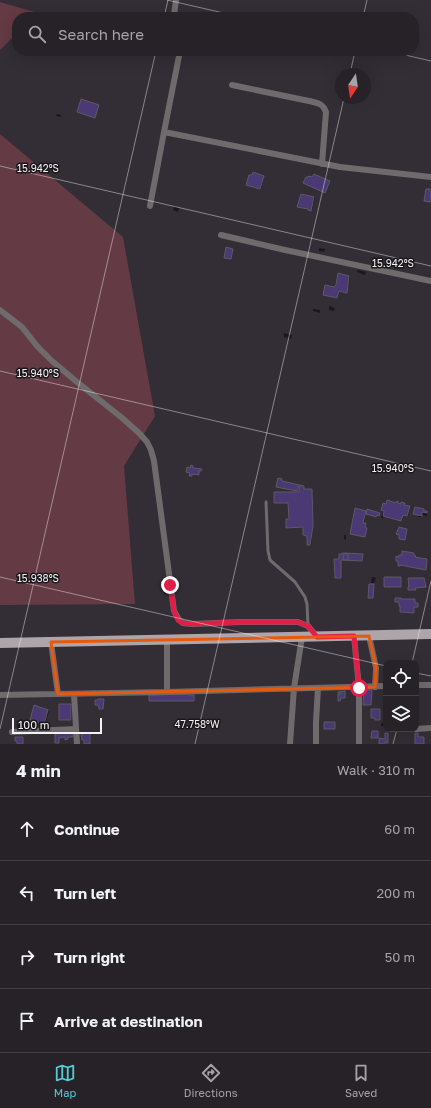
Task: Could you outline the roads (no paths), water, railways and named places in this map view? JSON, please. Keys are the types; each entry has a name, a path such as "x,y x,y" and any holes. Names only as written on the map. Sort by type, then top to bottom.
{"main road":[{"path":"0,643 431,634"}],"street":[{"path":"174,12 176,0"},
{"path":"150,206 179,56"},
{"path":"232,85 321,104 326,112 322,164"},
{"path":"164,132 322,164 431,177"},
{"path":"221,235 293,252 431,281"},
{"path":"0,310 22,327 37,346 52,361 121,417 148,442 154,461 174,611 178,620 183,623 192,624 298,622 308,626 317,637"},
{"path":"354,636 359,688 359,744"},
{"path":"369,636 376,668 375,687"},
{"path":"290,744 294,688 302,637"},
{"path":"167,640 167,692"},
{"path":"51,642 58,694"},
{"path":"419,685 431,684"},
{"path":"0,695 383,686"},
{"path":"316,744 318,688"},
{"path":"74,694 77,744"},
{"path":"419,729 431,728"},
{"path":"12,732 76,729"}],"lane":[{"path":"266,502 268,551 270,560 294,582 305,597 307,604 308,626"}]}
